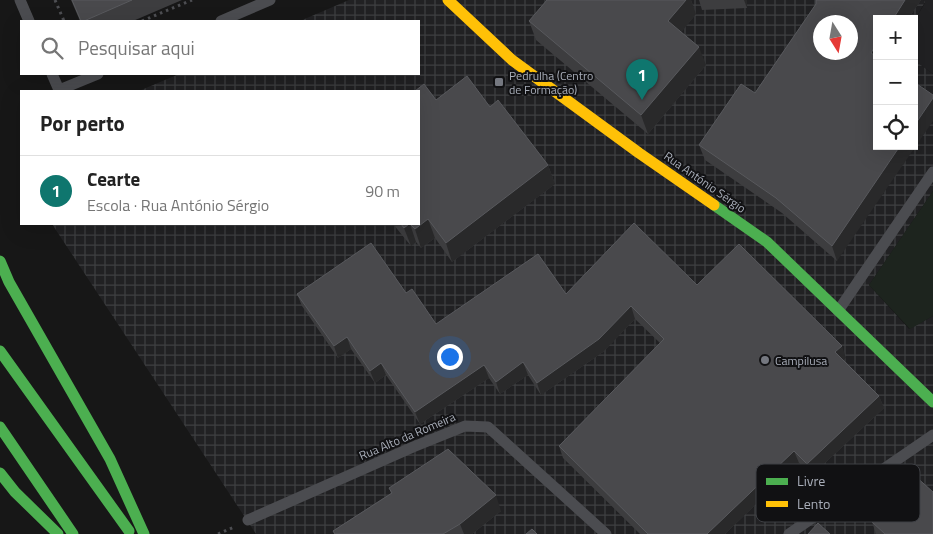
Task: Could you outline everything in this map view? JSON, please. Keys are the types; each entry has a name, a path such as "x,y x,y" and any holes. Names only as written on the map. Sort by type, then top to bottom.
{"main road":[{"name":"Rua António Sérgio","path":"448,0 512,60 638,152 767,242 933,402"},
{"path":"0,261 8,282 110,459 144,534"},
{"path":"0,351 132,534"},
{"path":"0,426 73,534"},
{"path":"0,473 15,492 58,534"}],"lane":[{"path":"20,0 29,20"},
{"path":"223,20 270,0"},
{"path":"52,75 60,90 96,75"},
{"path":"838,311 933,172"},
{"name":"Rua Alto da Romeira","path":"248,520 404,450 465,426 488,427 606,534"},
{"path":"891,464 933,435"},
{"path":"789,534 806,522"}],"path":[{"path":"55,0 64,20"},
{"path":"144,20 192,0"},
{"path":"218,534 224,531"}],"shaded area":[{"path":"349,0 923,0 925,2 917,15 873,15 873,150 918,150 918,63 933,74 933,191 869,285 909,329 933,316 933,534 256,534 53,225 420,225 420,90 141,90 177,75 420,75 420,20 302,20"},
{"path":"923,0 933,0 933,74 918,63 918,15 925,3"},
{"path":"933,191 933,316 910,329 869,285"}],"building":[{"path":"72,0 132,0 86,20 81,20"},
{"path":"547,0 686,0 668,21 699,47 641,115 529,21"},
{"path":"816,0 905,0 896,15 873,15 873,50 871,53 873,54 873,150 897,150 832,246 776,198 699,145 741,84 755,93 816,4"},
{"path":"467,76 490,107 498,100 548,165 446,243 428,219 415,229 411,225 420,225 420,90 416,90 424,84 436,100"},
{"path":"918,85 933,95 933,98 918,120"},
{"path":"634,223 697,285 739,244 842,346 835,352 879,396 807,464 794,451 780,464 756,464 756,487 707,534 648,534 559,446 664,339 631,306 599,339 537,383 523,362 496,382 484,365 415,412 381,363 370,371 347,337 334,346 297,294 371,243 406,293 412,289 436,324 538,254 566,294"},
{"path":"448,449 496,495 460,524 443,534 335,534 333,531 392,493 389,488"},
{"path":"920,480 933,492 933,534 885,534 872,522 920,522"},
{"path":"818,523 830,534 808,534"},
{"path":"532,529 537,534 526,534"}],"traffic: fast":[{"path":"714,205 767,242 933,402"},
{"path":"0,261 9,282 110,459 144,534"},
{"path":"0,351 129,531"},
{"path":"0,427 73,534"},
{"path":"0,473 15,492 58,534"}],"traffic: slow":[{"path":"448,0 512,60 714,205"}],"place":[{"name":"Pedrulha (Centro de Formação)","path":"499,82"},
{"name":"Cearte","path":"642,100"},
{"name":"Campilusa","path":"765,360"}]}
